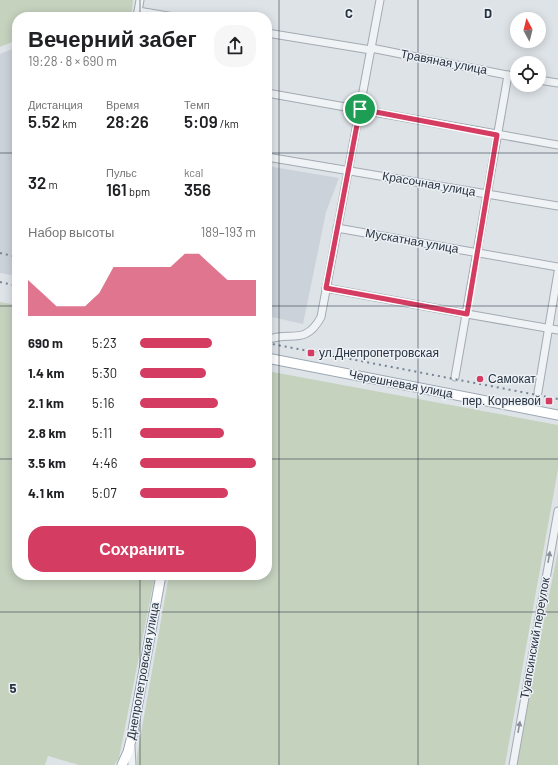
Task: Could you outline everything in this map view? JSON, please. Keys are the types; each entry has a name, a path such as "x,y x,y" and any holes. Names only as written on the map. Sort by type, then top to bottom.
{"main road":[{"name":"Черешневая улица","path":"272,359 558,415"},
{"name":"Днепропетровская улица","path":"122,765 128,752 132,736 160,580"}],"street":[{"path":"137,12 140,0"},
{"path":"272,338 296,337 307,333 316,327 321,317 380,0"},
{"name":"Травяная улица","path":"272,34 371,49 508,75"},
{"path":"455,377 508,75"},
{"path":"546,81 558,83"},
{"path":"272,94 558,145"},
{"name":"Красочная улица","path":"272,158 558,206"},
{"name":"Мускатная улица","path":"338,228 558,268"},
{"path":"538,392 558,272"},
{"path":"326,288 558,330"},
{"name":"Туапсинский переулок","path":"513,765 558,510"},
{"path":"132,736 132,765"}],"shaded area":[{"path":"12,49 12,275 0,273 0,54"},
{"path":"272,167 339,178 326,212 303,324 272,317"}],"green space":[{"path":"0,0 133,0 132,12 12,12 12,42 0,47"},
{"path":"0,302 12,304 12,580 154,580 119,758 114,765 79,765 48,756 45,765 0,765"},
{"path":"272,372 558,425 558,469 505,765 137,765 137,756 168,580 272,580"},
{"path":"558,551 558,765 515,765"}],"railway":[{"path":"0,253 12,256"},
{"path":"0,282 12,285"},
{"path":"272,344 558,399"}],"place":[{"name":"ул.Днепропетровская","path":"311,353"},
{"name":"Самокат","path":"480,379"},
{"name":"пер. Корневой","path":"549,401"}],"route":[{"path":"360,109 497,135 467,314 326,288 360,109"}]}
